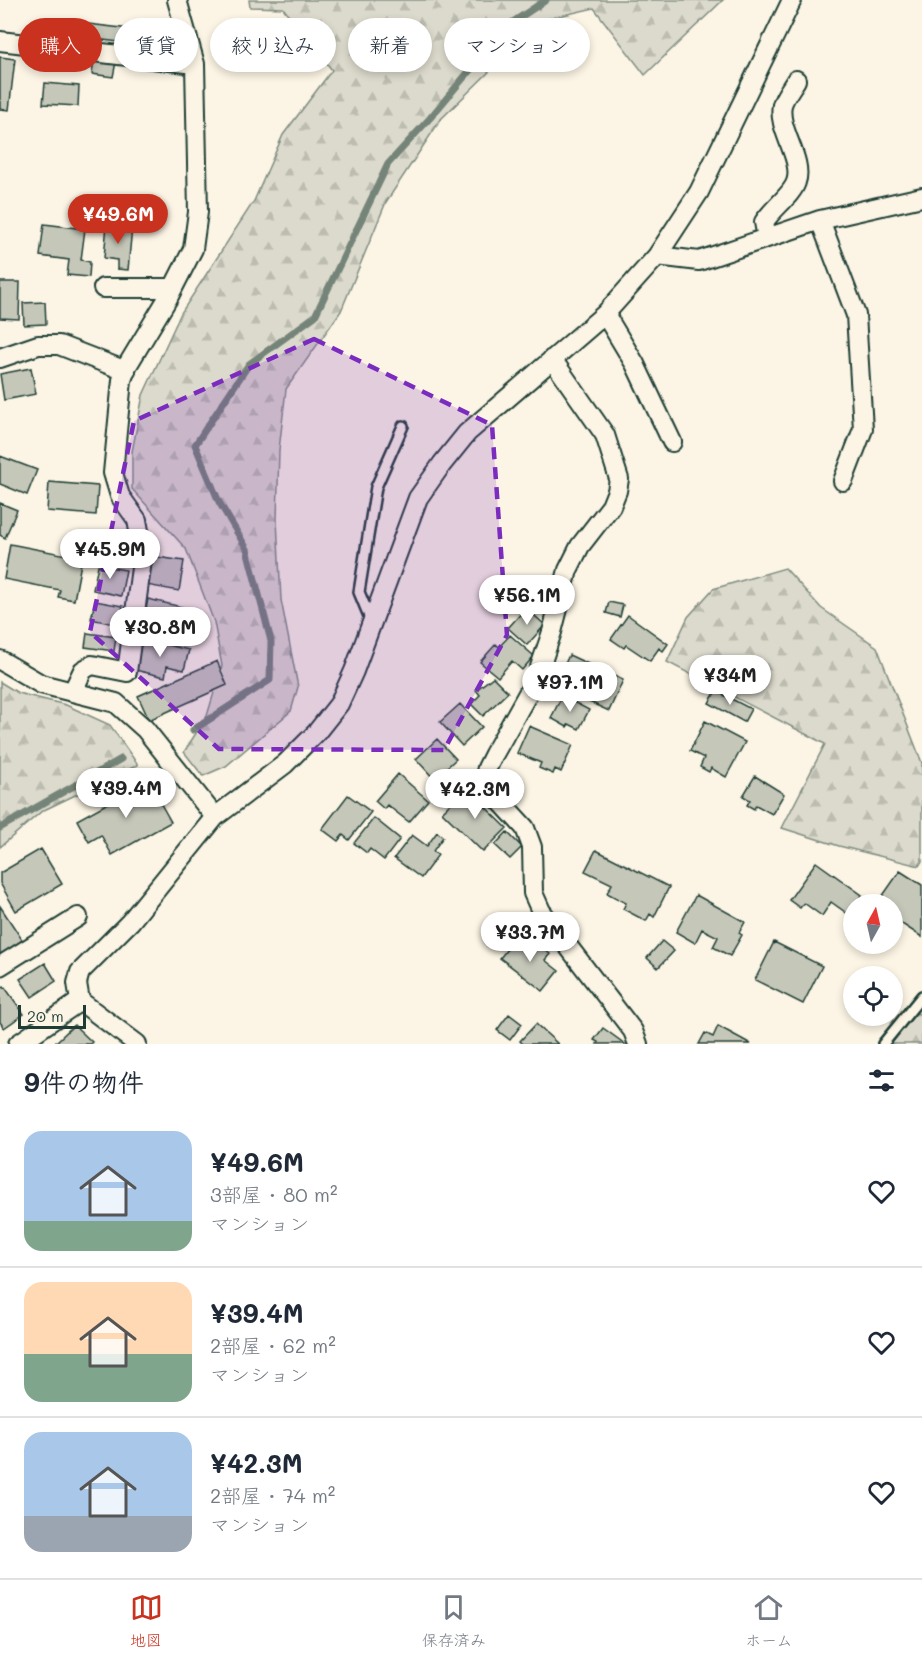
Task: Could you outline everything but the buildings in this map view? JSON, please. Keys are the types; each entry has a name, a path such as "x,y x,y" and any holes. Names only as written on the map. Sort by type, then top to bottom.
{"street":[{"path":"177,0 182,18"},
{"path":"137,1044 80,1001 77,983 80,972 130,922 215,817 285,764 316,733 339,704 354,671 418,498 467,433 605,314 657,256 699,192 792,0"},
{"path":"0,41 114,54"},
{"path":"73,690 83,670 92,665 127,672 143,553 137,520 120,496 113,473 122,380 194,249 198,212 195,72"},
{"path":"767,238 764,222 796,185 798,173 783,120 782,104 796,80"},
{"path":"657,256 699,261 820,220 922,197"},
{"path":"820,220 856,315 863,429 843,481"},
{"path":"103,288 173,288"},
{"path":"605,314 635,363 672,442"},
{"path":"0,358 38,345 59,345 126,370"},
{"path":"552,359 605,435 619,479 611,506 580,546 568,570 552,632 536,679 494,754 484,780 491,791 525,828 532,847 533,893 541,911 633,1031 638,1044"},
{"path":"0,660 41,684 73,690 116,703 145,729 215,817"},
{"path":"0,966 78,917"},
{"path":"18,1044 80,1001"}],"lane":[{"path":"372,624 359,592 376,487 403,426"},
{"path":"883,1044 922,996"}],"highlighted area":[{"path":"314,339 492,425 507,635 444,750 219,749 90,632 134,421"}],"green space":[{"path":"249,0 723,0 645,75 594,8 551,18 444,18 444,72 489,72 441,119 386,202 341,311 286,389 279,450 277,520 281,600 298,687 291,711 226,766 203,776 184,752 207,716 222,666 214,622 186,549 132,489 132,452 143,395 181,313 254,201 283,135 330,72 336,72 336,18 291,18 283,8 250,7"},
{"path":"785,568 821,608 877,647 922,763 922,861 919,866 839,846 782,828 825,744 667,662 688,617 713,589"},
{"path":"0,682 18,693 66,705 110,725 138,765 42,811 0,847"},
{"path":"915,1013 922,1014 922,1044 891,1044"}],"waterway":[{"path":"193,730 270,680 271,641 247,549 219,502 195,445 249,364 315,316 388,164 507,26 546,0"},
{"path":"0,828 121,759"}]}
